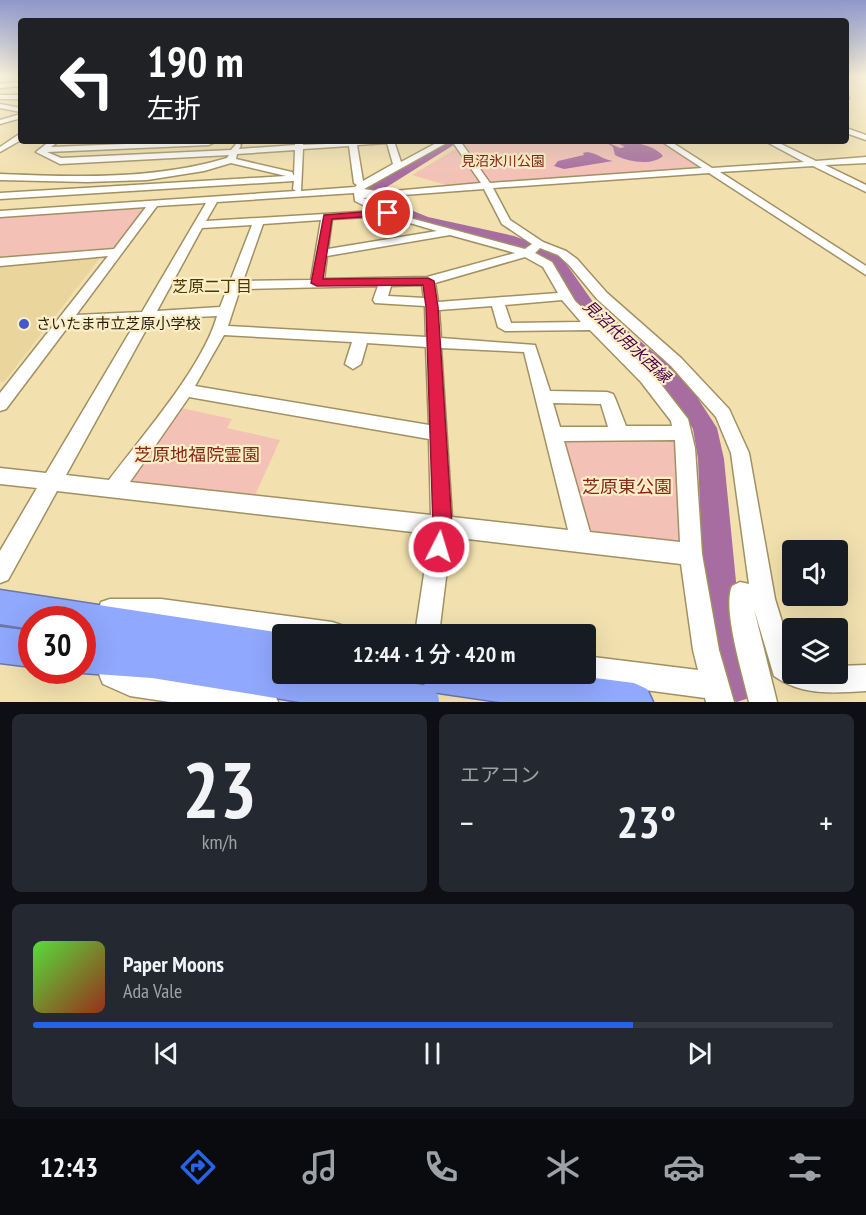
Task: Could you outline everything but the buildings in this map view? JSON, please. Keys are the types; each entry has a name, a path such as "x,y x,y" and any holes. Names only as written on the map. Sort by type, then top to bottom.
{"highway":[{"path":"0,607 18,610"},
{"path":"96,624 159,647 380,696 420,702"},
{"path":"0,645 18,647"},
{"path":"96,656 159,647 272,651"},
{"path":"504,684 634,702"}],"street":[{"path":"0,122 18,117"},
{"path":"849,131 866,138"},
{"path":"0,138 18,138"},
{"path":"0,150 18,139"},
{"path":"51,144 40,152 60,161 129,158 237,144 299,144 298,195"},
{"path":"44,150 130,144"},
{"path":"129,158 143,144"},
{"path":"231,160 237,144"},
{"path":"352,144 361,189 358,199 410,221 562,254 573,262 602,296 663,349 706,392 723,414 740,453 763,598 783,667 799,677 866,678"},
{"path":"389,144 398,165"},
{"path":"361,189 398,165 404,165 442,144"},
{"path":"458,144 487,186 506,222 534,247 566,296 592,326 647,378 679,419 686,448 692,554 706,650 718,694 596,671"},
{"path":"670,144 866,271"},
{"path":"775,144 866,189"},
{"path":"46,178 87,160"},
{"path":"2,179 138,177 188,171 231,160 298,177"},
{"path":"0,214 361,189 375,194 866,160"},
{"path":"116,207 138,177"},
{"path":"0,196 298,177"},
{"path":"0,572 213,200"},
{"path":"4,396 154,204"},
{"path":"199,225 388,213"},
{"path":"317,283 327,217"},
{"path":"114,489 185,390 220,330 225,311 260,221"},
{"path":"322,253 453,232"},
{"path":"235,285 428,281 534,247"},
{"path":"0,262 117,252"},
{"path":"428,281 432,304 442,526 428,624"},
{"path":"386,282 380,300 432,304 497,302 566,296"},
{"path":"497,302 505,327 592,326"},
{"path":"65,320 225,311"},
{"path":"220,330 530,348 582,542"},
{"path":"353,364 361,338"},
{"path":"185,390 438,434"},
{"path":"543,397 606,398 619,433"},
{"path":"553,434 682,433"},
{"path":"0,476 692,554"},
{"path":"763,598 740,594 746,637 764,702"},
{"path":"96,614 115,610 144,610 272,626"},
{"path":"96,656 112,675 130,683 264,702"},
{"path":"420,702 421,684"}],"shaded area":[{"path":"608,144 620,148 625,147 620,144 641,144 654,149 663,156 646,162 626,160 615,155 613,147"},
{"path":"587,152 613,161 564,169 554,166 558,161 584,155 583,153"},
{"name":"さいたま市立芝原小学校","path":"100,258 4,382 0,382 0,266"}],"green space":[{"name":"見沼氷川公園","path":"462,144 668,144 706,169 488,184"},
{"path":"457,148 480,182 446,185 412,175"},
{"path":"147,206 117,248 112,250 0,259 0,217"},
{"name":"芝原地福院霊園","path":"181,408 232,419 227,428 280,440 253,500 129,483"},
{"name":"芝原東公園","path":"561,436 681,436 683,539 678,544 591,534"}],"waterway":[{"name":"見沼代用水西縁","path":"450,144 371,191 367,197 424,220 509,239 545,253 556,262 586,306 662,371 689,403 705,428 711,459 721,602 739,684"},
{"path":"770,164 805,162"},
{"path":"392,192 442,187"}],"place":[{"name":"さいたま市立芝原小学校","path":"24,324"}],"district":[{"name":"芝原二丁目","path":"212,286"}],"route":[{"path":"388,213 327,217 317,283 428,281 432,307 442,526 439,547"}]}
